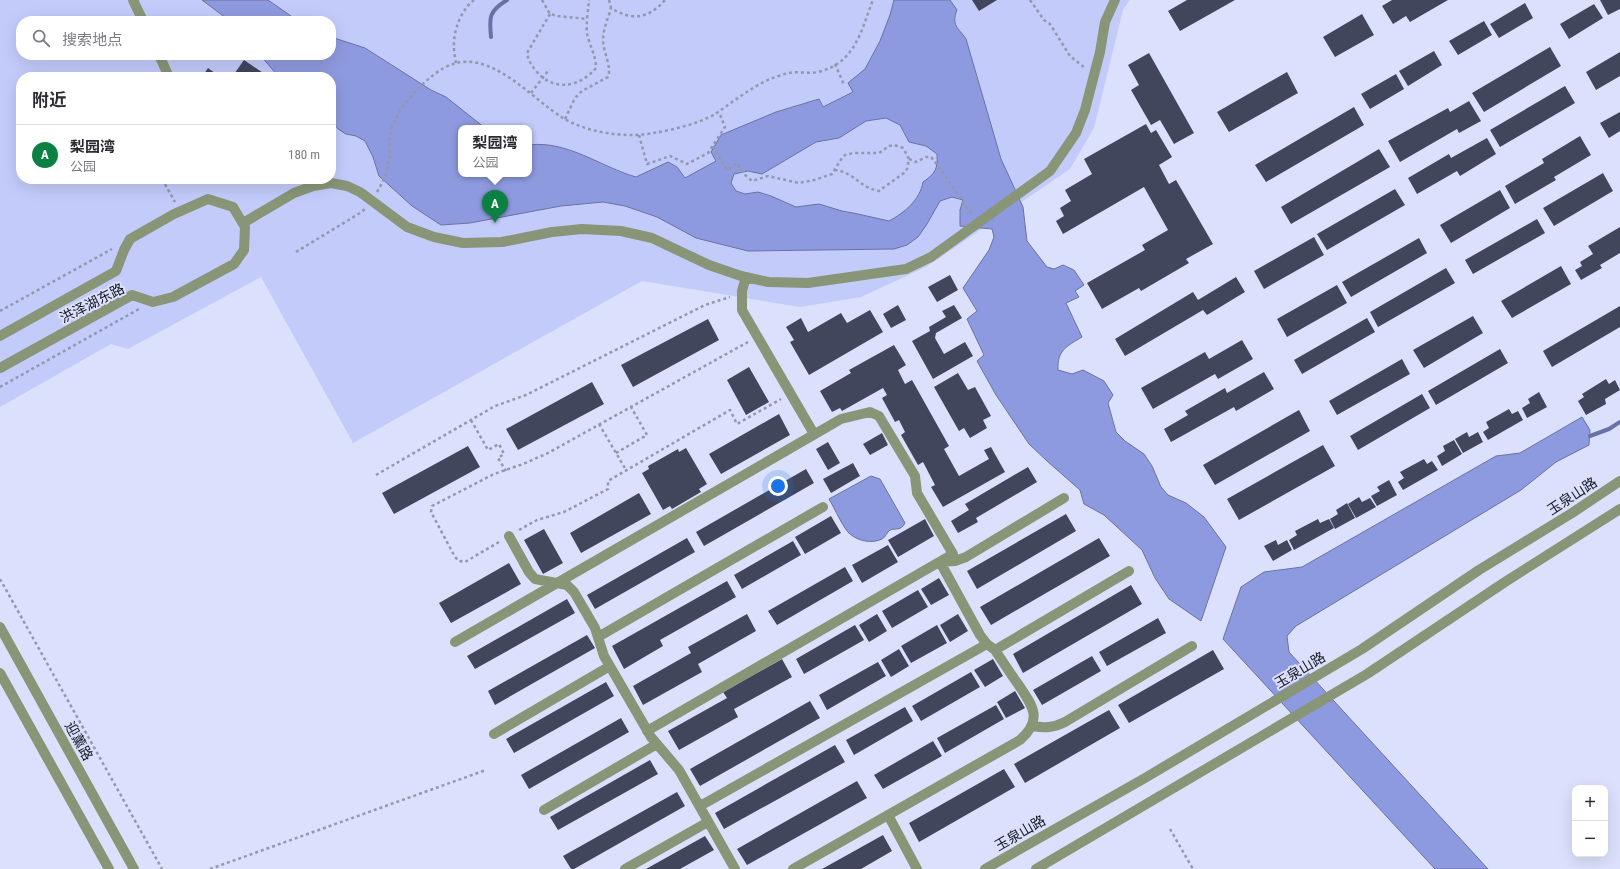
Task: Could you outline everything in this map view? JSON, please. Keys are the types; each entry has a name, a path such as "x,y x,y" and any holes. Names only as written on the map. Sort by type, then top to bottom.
{"street":[{"path":"133,0 141,16"},
{"path":"336,184 347,186 360,192 407,227 434,237 463,243 502,242 552,232 582,229 621,231 652,238 709,265 746,277 768,282 808,283 906,269 931,257 1050,171 1076,133 1085,110 1105,22 1115,0"},
{"path":"161,60 167,72"},
{"path":"243,223 294,193 313,186 325,184"},
{"path":"130,240 180,211 208,199 233,207 245,227 244,250 234,264 173,297 153,302"},
{"name":"洪泽湖东路","path":"0,336 116,272 124,250 130,240"},
{"path":"746,277 742,291 742,310 814,434"},
{"name":"洪泽湖东路","path":"0,368 132,295 153,302"},
{"path":"455,642 841,419 870,412 880,416 914,476 918,493 953,554 647,731"},
{"name":"玉泉山路","path":"985,869 1145,778 1355,653 1479,570 1572,513 1620,481"},
{"path":"940,562 955,561 966,557 1064,498"},
{"path":"598,637 823,507"},
{"path":"1036,869 1367,674 1505,582 1620,509"},
{"path":"509,536 529,572 536,579 559,582 567,585 574,592 595,628 602,651 647,731 679,770 735,869"},
{"path":"793,869 1020,740 1027,734 1032,726 1034,711 1031,704 991,647 980,636 940,562"},
{"path":"700,806 1129,571"},
{"name":"迎薰路","path":"0,627 134,869"},
{"path":"1032,726 1046,728 1055,727 1192,646"},
{"path":"494,734 610,666"},
{"path":"0,673 109,869"},
{"path":"544,810 657,744"},
{"path":"888,815 917,869"},
{"path":"625,869 708,822"}],"path":[{"path":"456,63 454,39 461,17 470,1 474,0"},
{"path":"542,0 550,14 587,19"},
{"path":"550,14 527,53 528,59 542,78 555,84 568,85 585,78 596,68 595,55 588,38 587,19 589,0"},
{"path":"608,0 611,8 618,13 631,17 640,17 661,5 665,0"},
{"path":"296,252 360,213 372,201 384,180 390,156 390,134 397,114 428,79 452,64 469,61 487,64 531,93 543,104 565,119 586,128 610,134 638,135 700,122 718,112 755,87 771,79 789,73 817,72 835,64 846,56 859,39 874,0"},
{"path":"1030,0 1044,20 1050,24 1070,56 1094,73"},
{"path":"565,119 575,98 582,91 608,77 610,72 604,52 603,40 611,8"},
{"path":"835,64 844,85"},
{"path":"531,93 548,71"},
{"path":"638,135 648,164 670,156 687,164 708,153 725,127 718,112"},
{"path":"713,146 727,170 737,164 744,174 752,181 768,176 799,182 826,177 835,170 845,155 854,153 879,153 889,146 899,145 903,148 909,159 916,162 928,157 932,159 952,186 960,201 978,223"},
{"path":"835,170 847,173 863,186 879,191 907,170 909,159"},
{"path":"165,184 180,211"},
{"path":"0,311 130,240"},
{"path":"376,475 495,406 526,395 705,305 725,300 742,291"},
{"path":"0,386 153,302"},
{"path":"758,337 548,453 506,471 494,474 432,506 431,512 455,557 459,561 465,562 537,520 564,512 608,489 608,481 730,410 738,424 790,394"},
{"path":"616,453 647,435 631,407"},
{"path":"471,420 488,450 499,444 504,454 498,458 506,471"},
{"path":"600,424 626,470"},
{"path":"0,579 162,869"},
{"path":"210,869 486,770"},
{"path":"1170,829 1193,869"}],"shaded area":[{"path":"0,0 1130,0 1123,10 1094,128 1070,169 926,267 861,297 800,307 642,281 353,443 261,277 128,349 111,344 0,407"},
{"path":"202,0 268,0 291,16 223,16"},
{"path":"894,0 950,0 957,10 955,15 956,26 966,39 1001,159 1023,207 1027,241 1047,267 1054,269 1063,265 1074,270 1084,285 1075,291 1079,297 1066,303 1082,337 1064,349 1061,353 1058,363 1058,370 1072,374 1083,370 1104,381 1113,395 1108,403 1116,432 1125,441 1144,454 1152,466 1161,487 1168,495 1186,503 1204,517 1226,547 1201,621 1169,599 1155,578 1142,550 1104,515 1084,504 1080,490 1029,444 996,395 977,361 984,355 967,319 977,311 963,288 989,250 994,237 992,229 960,226 960,210 963,200 952,197 940,201 918,237 907,245 894,249 748,251 696,238 657,217 625,206 603,202 561,206 470,223 441,225 412,206 379,176 373,157 365,141 356,136 346,134 336,126 336,72 275,72 264,60 336,60 336,39 365,48 431,90 446,97 481,125 458,125 458,177 532,177 532,145 543,145 557,146 570,150 623,173 636,177 668,162 677,167 685,178 716,161 711,152 721,135 776,112 819,99 823,107 853,92 848,83 865,69 880,41","holes":["886,118 900,125 909,142 926,146 937,154 937,164 933,174 923,182 919,195 915,200 906,210 889,221 842,211 819,204 796,207 758,192 745,194 736,191 731,183 734,174 748,171 762,174 816,142 839,138 866,121"]},
{"path":"1582,417 1590,430 1589,445 1556,462 1521,490 1296,626 1287,636 1289,652 1488,869 1435,869 1223,639 1241,587 1264,572 1302,567 1496,456 1520,453"},
{"path":"871,476 880,479 905,523 900,528 890,530 885,537 878,541 865,541 848,532 829,499"}],"building":[{"path":"972,0 997,0 979,11"},
{"path":"1187,0 1235,0 1180,31 1168,11"},
{"path":"1392,0 1448,0 1410,22 1406,16 1393,24 1382,6"},
{"path":"1600,0 1620,0 1620,9 1608,15"},
{"path":"1525,3 1533,18 1499,38 1490,24"},
{"path":"1594,4 1603,18 1569,39 1560,24"},
{"path":"1362,14 1374,35 1335,57 1323,37"},
{"path":"1484,21 1492,35 1458,55 1449,41"},
{"path":"1550,47 1561,66 1484,112 1472,93"},
{"path":"1434,51 1442,65 1408,86 1399,71"},
{"path":"1620,52 1620,76 1596,90 1586,72"},
{"path":"1149,53 1194,133 1174,144 1160,120 1151,125 1131,90 1139,85 1128,65"},
{"path":"244,60 262,72 236,72"},
{"path":"208,68 214,72 205,72"},
{"path":"1287,72 1298,93 1229,132 1217,112"},
{"path":"1396,74 1404,89 1370,109 1361,94"},
{"path":"1565,86 1575,103 1500,147 1490,130"},
{"path":"1469,101 1481,121 1459,133 1457,129 1400,162 1388,141 1448,108 1450,112"},
{"path":"1354,107 1364,125 1266,182 1255,165"},
{"path":"1620,112 1620,131 1609,138 1600,123"},
{"path":"1146,124 1151,133 1156,130 1172,157 1159,165 1169,184 1176,180 1213,244 1186,259 1189,263 1141,291 1139,288 1102,309 1087,283 1145,250 1142,245 1168,230 1144,187 1063,234 1056,221 1064,216 1060,208 1071,201 1065,190 1092,174 1084,159"},
{"path":"1580,136 1591,155 1554,177 1556,180 1515,204 1505,186 1544,163 1542,159"},
{"path":"1487,138 1496,154 1460,176 1457,171 1417,194 1408,178 1449,154 1451,158"},
{"path":"1379,149 1390,167 1291,224 1281,207"},
{"path":"1603,173 1613,191 1554,226 1543,208"},
{"path":"1395,189 1405,205 1327,250 1317,234"},
{"path":"1500,190 1510,208 1451,243 1440,225"},
{"path":"1537,219 1545,233 1473,274 1465,260"},
{"path":"1620,227 1620,253 1600,265 1602,268 1581,280 1575,270 1582,266 1580,262 1593,254 1588,246"},
{"path":"1314,237 1324,255 1264,289 1254,271"},
{"path":"1419,238 1427,253 1351,297 1342,282"},
{"path":"1561,266 1571,284 1512,318 1501,301"},
{"path":"1446,268 1455,283 1378,327 1370,312"},
{"path":"950,275 958,290 937,302 928,287"},
{"path":"1236,277 1245,292 1207,315 1203,310 1125,356 1115,339 1193,292 1198,300"},
{"path":"1337,285 1347,303 1287,337 1277,319"},
{"path":"898,305 906,320 891,328 883,314"},
{"path":"954,305 962,318 936,333 935,338 944,354 965,342 973,356 933,379 912,341 930,331 929,327 946,317 942,311"},
{"path":"1620,306 1620,327 1552,367 1543,351"},
{"path":"870,310 883,332 809,375 790,342 794,340 786,327 801,318 808,332 841,313 847,323"},
{"path":"1473,316 1483,333 1424,368 1413,350"},
{"path":"1367,318 1375,332 1302,374 1294,360"},
{"path":"708,319 719,340 633,387 621,365"},
{"path":"1242,340 1253,359 1218,379 1215,374 1153,409 1141,388 1205,352 1209,359"},
{"path":"894,345 906,365 898,370 905,384 912,380 949,446 944,449 959,476 989,459 984,450 991,447 1005,472 943,507 931,487 935,485 923,462 918,465 901,435 905,432 899,420 895,422 882,398 887,395 883,388 842,411 840,408 832,412 820,391 851,373 849,370"},
{"path":"1500,349 1508,363 1436,405 1428,391"},
{"path":"1402,359 1410,374 1337,415 1329,401"},
{"path":"749,367 769,402 746,415 727,380"},
{"path":"1264,372 1274,389 1236,411 1234,407 1171,442 1164,429 1188,415 1185,411 1225,388 1227,393"},
{"path":"958,373 968,390 975,387 991,416 983,420 987,428 970,438 964,428 959,431 934,387"},
{"path":"1606,379 1609,384 1615,380 1620,390 1605,399 1606,404 1586,415 1578,401 1584,397 1582,394"},
{"path":"592,382 604,404 518,450 506,429"},
{"path":"1539,392 1547,407 1527,418 1522,408 1530,403 1528,399"},
{"path":"1422,394 1430,408 1358,450 1350,436"},
{"path":"1509,409 1512,414 1518,411 1523,420 1488,440 1483,432 1489,428 1486,422"},
{"path":"1299,410 1310,431 1215,485 1203,465"},
{"path":"779,414 790,435 721,474 709,454"},
{"path":"1467,432 1469,437 1478,432 1483,442 1463,453 1455,439"},
{"path":"882,433 888,445 870,455 863,444"},
{"path":"1454,440 1462,454 1442,466 1437,456 1445,451 1443,446"},
{"path":"828,442 840,463 828,470 816,449"},
{"path":"1323,445 1335,466 1239,520 1227,499"},
{"path":"468,446 480,467 394,514 382,493"},
{"path":"686,448 707,484 699,489 701,492 672,509 670,506 663,510 642,473 649,469 648,466 678,449 679,452"},
{"path":"1424,459 1427,464 1432,461 1438,470 1403,490 1398,482 1404,478 1400,472"},
{"path":"853,463 860,476 831,493 823,479"},
{"path":"1028,467 1037,482 976,518 978,522 958,533 951,521 969,510 965,504"},
{"path":"806,469 814,483 704,546 696,532"},
{"path":"1389,480 1397,495 1377,506 1371,496 1380,491 1377,487"},
{"path":"639,493 651,514 581,553 570,533"},
{"path":"1359,497 1362,502 1370,498 1376,507 1356,518 1348,504"},
{"path":"1347,503 1355,518 1335,529 1330,519 1338,514 1336,510"},
{"path":"1066,514 1076,531 977,589 967,571"},
{"path":"831,516 841,533 805,554 795,537"},
{"path":"925,519 934,536 898,557 888,540"},
{"path":"1318,519 1320,523 1329,519 1334,528 1294,550 1289,540 1297,535 1295,531"},
{"path":"544,529 563,563 543,574 524,540"},
{"path":"687,538 695,552 595,609 587,595"},
{"path":"1099,538 1110,556 991,625 980,607"},
{"path":"1276,540 1278,545 1287,540 1292,550 1273,561 1264,546"},
{"path":"793,541 801,555 742,589 734,575"},
{"path":"888,545 898,562 862,583 852,565"},
{"path":"509,563 521,584 451,623 439,603"},
{"path":"845,567 853,581 777,625 768,611"},
{"path":"939,578 949,595 931,605 921,589"},
{"path":"727,581 736,597 660,640 663,646 624,669 612,646"},
{"path":"1131,585 1142,604 1023,673 1013,654"},
{"path":"918,590 928,607 892,628 882,611"},
{"path":"567,599 575,613 475,669 467,656"},
{"path":"747,614 756,631 698,664 702,672 643,705 633,686 691,653 688,647"},
{"path":"877,614 887,631 869,642 859,625"},
{"path":"958,614 968,631 950,642 940,625"},
{"path":"1158,618 1166,633 1107,666 1099,652"},
{"path":"855,625 864,640 804,674 796,659"},
{"path":"937,625 947,643 911,663 901,646"},
{"path":"587,635 595,648 495,705 488,691"},
{"path":"899,649 909,666 891,677 881,660"},
{"path":"1213,650 1224,669 1129,723 1118,705"},
{"path":"1092,656 1101,671 1042,705 1033,690"},
{"path":"782,659 792,677 734,709 738,717 679,750 668,731 727,698 723,692"},
{"path":"993,659 1003,676 985,687 974,670"},
{"path":"878,662 886,676 827,710 819,695"},
{"path":"971,672 980,687 921,721 912,706"},
{"path":"606,682 614,696 514,753 506,739"},
{"path":"1015,691 1025,708 1006,718 997,702"},
{"path":"810,701 820,718 700,786 690,769"},
{"path":"996,705 1004,719 945,753 937,738"},
{"path":"905,707 913,721 854,755 846,740"},
{"path":"1109,710 1120,728 1025,783 1014,764"},
{"path":"621,718 629,732 529,789 521,775"},
{"path":"933,741 942,756 883,789 874,775"},
{"path":"835,745 845,762 724,829 715,813"},
{"path":"650,760 658,774 558,830 550,817"},
{"path":"1004,769 1015,787 919,842 909,823"},
{"path":"857,781 867,798 747,865 737,849"},
{"path":"677,792 685,806 574,869 571,869 563,856"},
{"path":"883,835 892,851 861,869 822,869"},
{"path":"705,836 714,850 680,869 646,869"}],"waterway":[{"path":"491,37 490,19 494,11 507,0"},
{"path":"1590,436 1609,429 1620,422"}],"place":[{"name":"梨园湾","path":"495,223"}]}
